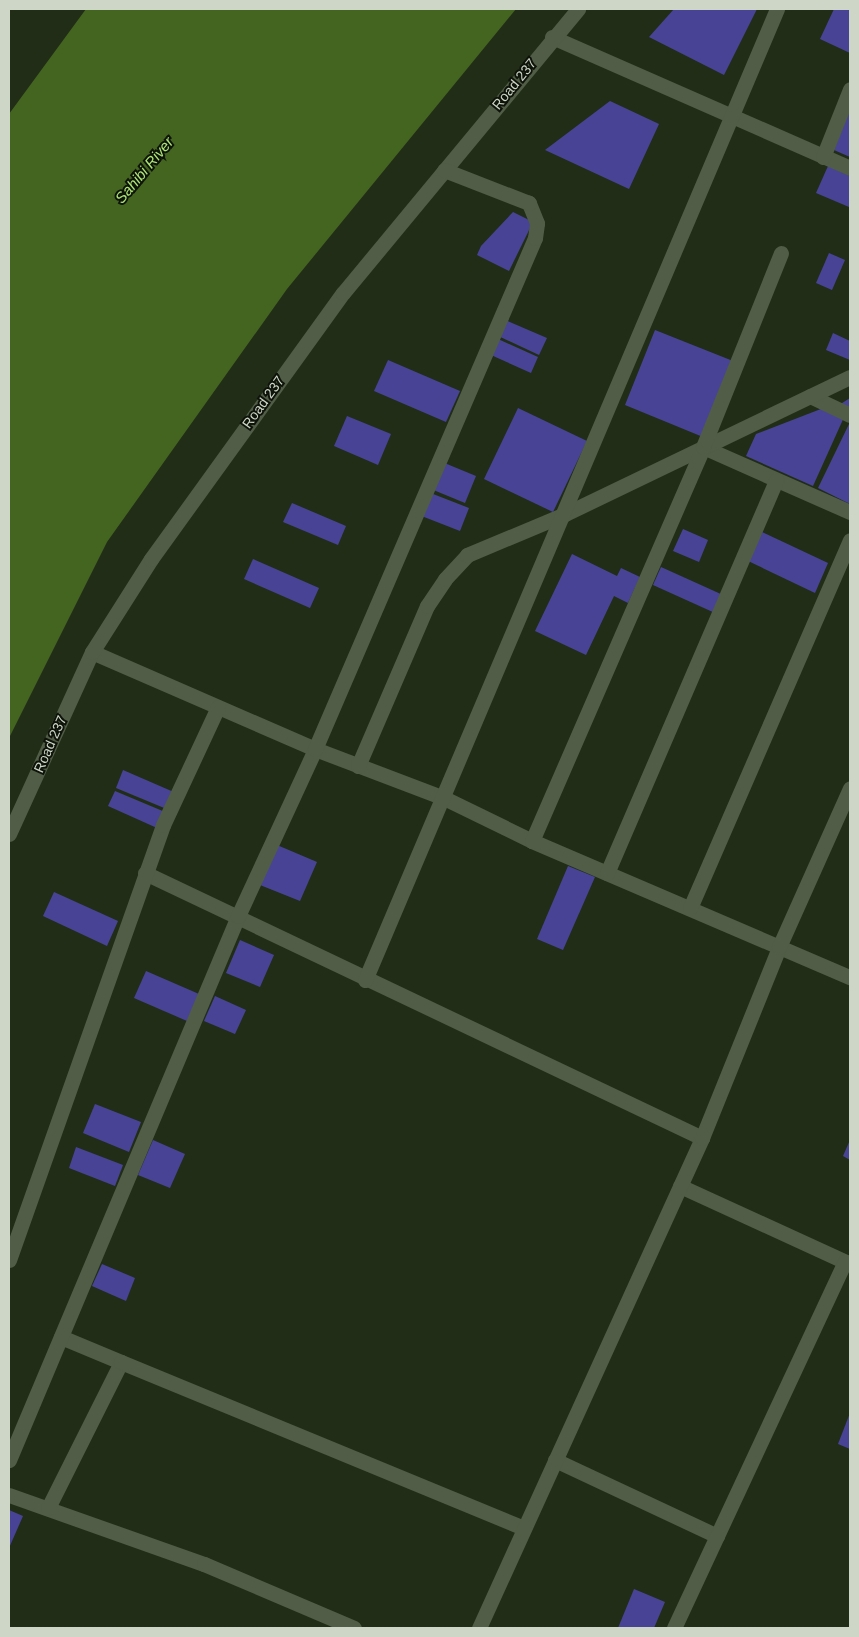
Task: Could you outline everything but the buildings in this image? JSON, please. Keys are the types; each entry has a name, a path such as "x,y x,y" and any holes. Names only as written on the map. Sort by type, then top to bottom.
{"street":[{"name":"Road 237","path":"9,834 92,652 152,559 243,429 343,293 552,38 578,9"},
{"path":"365,980 565,514 730,116 777,9"},
{"path":"552,38 850,168"},
{"path":"823,157 850,89"},
{"path":"9,1460 238,916 315,749 535,238 538,223 529,203 444,170"},
{"path":"532,840 703,447 780,253"},
{"path":"358,766 427,606 445,579 467,556 565,514 850,377"},
{"path":"810,396 850,415"},
{"path":"703,447 850,512"},
{"path":"608,873 776,480"},
{"path":"690,908 850,540"},
{"path":"92,652 315,749 444,798 532,840 850,977"},
{"path":"9,1260 145,874 164,825 218,707"},
{"path":"479,1628 702,1138 780,947 850,788"},
{"path":"145,874 238,916 365,980 702,1138"},
{"path":"674,1628 848,1263 680,1186"},
{"path":"61,1337 523,1528"},
{"path":"48,1508 120,1362"},
{"path":"555,1460 717,1536"},
{"path":"9,1495 204,1564 350,1627"}],"water":[{"name":"Sahibi River","path":"86,9 516,9 287,289 107,542 9,738 9,114"}]}
